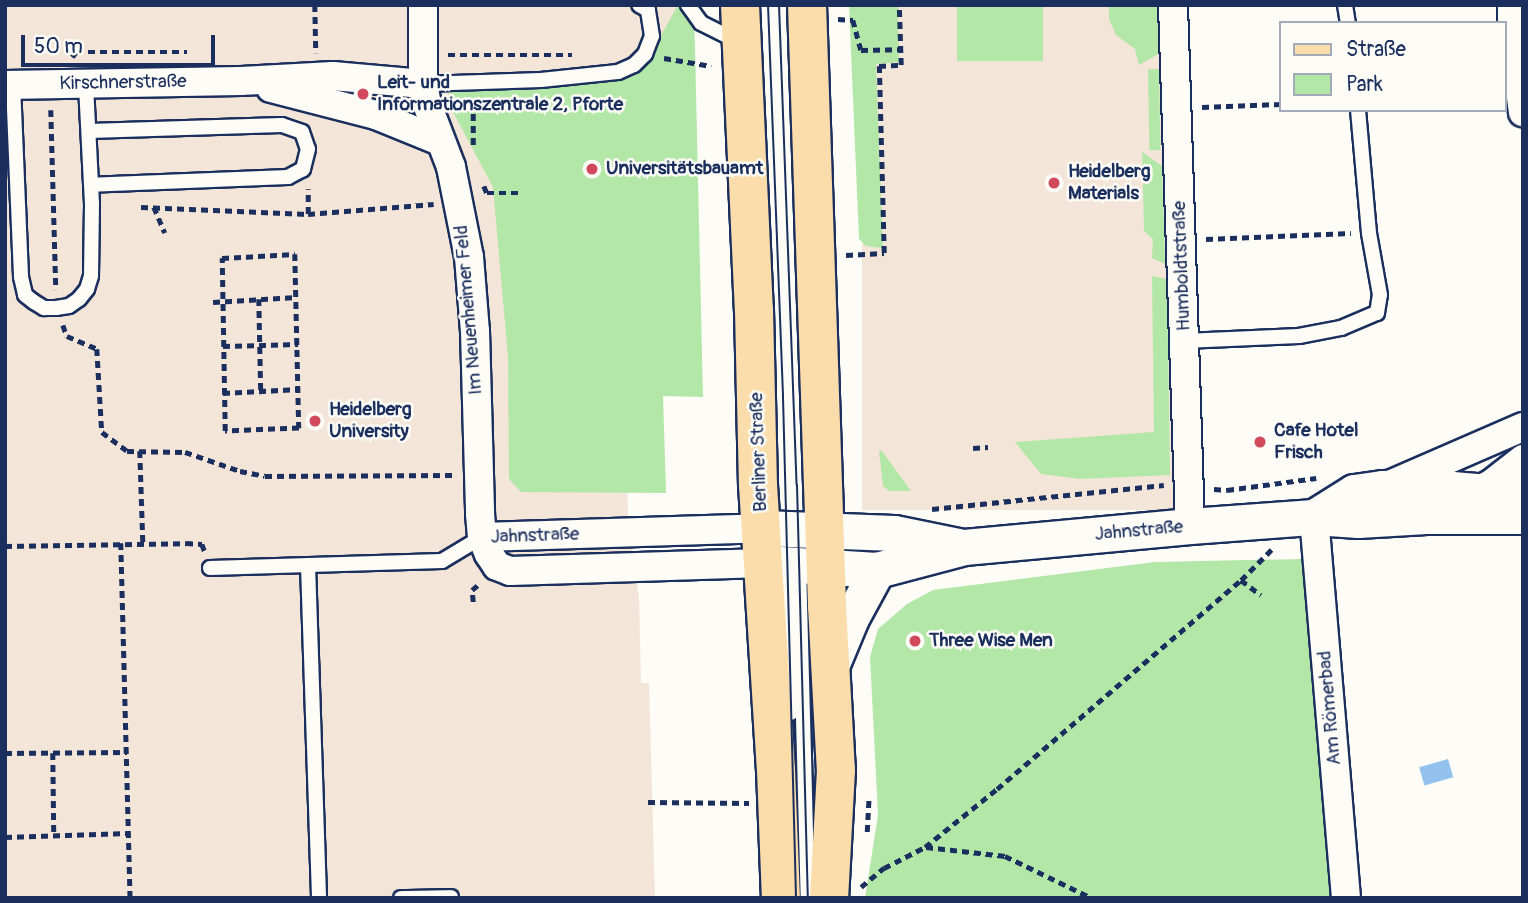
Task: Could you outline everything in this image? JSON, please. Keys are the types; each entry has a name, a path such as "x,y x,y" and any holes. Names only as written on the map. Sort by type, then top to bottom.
{"main road":[{"name":"Berliner Straße","path":"740,5 793,547 831,666 841,897"},
{"name":"Berliner Straße","path":"781,898 793,547 817,120 819,12"}],"street":[{"name":"Im Neuenheimer Feld","path":"423,5 423,84 440,141 451,167 469,257 475,331 482,537"},
{"name":"Humboldtstraße","path":"1173,5 1190,526"},
{"path":"1512,5 1512,31 1523,112"},
{"name":"Kirschnerstraße","path":"9,85 241,81 337,76 423,84"},
{"name":"Kirschnerstraße","path":"241,81 376,115 440,141"},
{"name":"Jahnstraße","path":"1382,488 1523,427"},
{"name":"Jahnstraße","path":"793,547 877,570 964,547 1314,517 1358,520 1426,516 1479,489 1523,459"},
{"name":"Jahnstraße","path":"1314,517 1354,492 1382,488 1479,489"},
{"path":"1479,489 1523,495"},
{"path":"1426,516 1523,516"},
{"name":"Am Römerbad","path":"1314,517 1346,898"},
{"name":"Jahnstraße","path":"482,537 497,566 510,571 793,547 894,533 964,547"},
{"path":"831,666 851,618 877,570"}],"lane":[{"path":"423,84 597,76 634,65 645,54 652,36 648,10 639,5"},
{"path":"688,5 701,23 742,44"},
{"path":"334,104 337,76"},
{"path":"241,81 317,114 376,129 406,128"},
{"path":"9,85 21,277 26,295 44,308 56,308 69,306 87,289 92,251 92,186 86,85"},
{"path":"1184,341 1300,336 1341,328 1377,313 1380,295 1369,233 1358,112"},
{"path":"89,131 282,125 302,132 308,149 303,169 288,177 92,186"},
{"path":"211,568 442,561 482,537"},
{"path":"793,547 796,898"},
{"path":"793,547 808,898"},
{"path":"308,565 318,898"},
{"path":"401,898 451,897"}],"path":[{"path":"315,5 316,54"},
{"path":"839,256 884,253 879,65 901,65 899,5"},
{"path":"819,12 853,20 861,50 901,49"},
{"path":"473,55 473,150"},
{"path":"50,85 56,308 67,337 97,349 102,432 127,451 185,452 240,471 265,476 478,474"},
{"path":"1177,108 1280,104"},
{"path":"482,183 487,193 519,193"},
{"path":"141,208 308,214 459,201"},
{"path":"154,208 164,233"},
{"path":"1181,240 1369,233"},
{"path":"295,254 297,297 299,428 225,431 222,258 295,254"},
{"path":"213,302 297,297"},
{"path":"259,299 261,391"},
{"path":"223,346 298,344"},
{"path":"223,393 299,389"},
{"path":"973,448 988,447"},
{"path":"140,451 144,543"},
{"path":"918,510 1056,494 1177,484 1227,490 1321,478"},
{"path":"121,543 130,898"},
{"path":"5,546 202,544 211,568"},
{"path":"841,897 884,868 925,846 1241,580 1276,546"},
{"path":"1241,580 1261,595"},
{"path":"5,753 127,752"},
{"path":"53,753 54,835"},
{"path":"648,802 755,803"},
{"path":"5,837 128,833"},
{"path":"925,846 1005,856 1092,898"},
{"path":"1079,891 1079,898"}],"shaded area":[{"name":"Heidelberg University","path":"5,5 685,5 623,326 628,516 639,598 641,683 649,683 655,898 5,898"},
{"path":"862,5 1177,5 1177,510 862,510"}],"green space":[{"path":"678,5 694,5 703,397 663,396 666,493 521,492 509,479 508,357 493,187 446,99 451,89 603,81 653,50"},
{"path":"849,5 898,5 899,62 876,64 883,248 866,246 859,239"},
{"path":"957,5 1043,5 1043,61 957,61"},
{"path":"1109,5 1158,5 1160,53 1139,65 1135,49 1116,35 1109,19"},
{"path":"1148,69 1159,69 1160,150 1149,150"},
{"path":"1142,152 1162,166 1165,264 1152,258 1153,239 1144,231"},
{"path":"1152,276 1167,279 1170,475 1080,479 1041,474 1015,442 1154,432"},
{"path":"879,451 882,451 911,491 889,491 883,486"},
{"path":"1302,559 1332,898 865,898 878,815 870,657 878,629 907,604 933,590 1155,562"}],"water":[{"path":"1448,759 1453,777 1424,786 1419,767"}],"tram line":[{"path":"768,5 783,397 796,898"},
{"path":"779,5 797,485 808,898"}],"place":[{"name":"Leit- und Informationszentrale 2, Pforte","path":"363,94"},
{"name":"Universitätsbauamt","path":"592,169"},
{"name":"Heidelberg Materials","path":"1054,183"},
{"name":"Heidelberg University","path":"315,421"},
{"name":"Cafe Hotel Frisch","path":"1260,442"},
{"name":"Three Wise Men","path":"915,641"}]}
